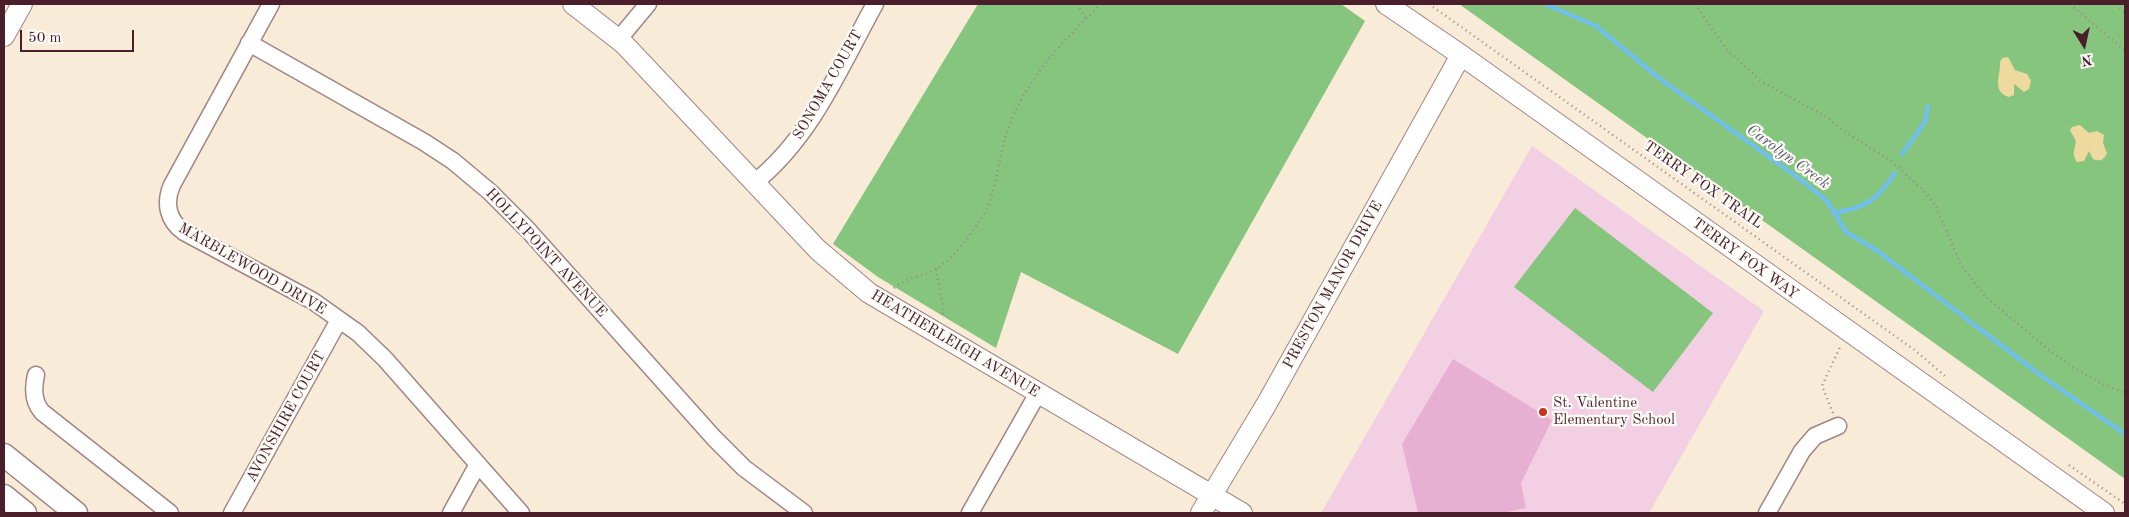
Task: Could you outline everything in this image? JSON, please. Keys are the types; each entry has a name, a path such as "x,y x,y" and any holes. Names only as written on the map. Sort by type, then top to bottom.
{"main road":[{"path":"4,455 76,513"},
{"path":"4,496 26,513"}],"street":[{"path":"4,36 22,4"},
{"name":"MARBLEWOOD DRIVE","path":"271,4 169,192 170,218 184,232 313,301 358,333 385,359 522,513"},
{"name":"HEATHERLEIGH AVENUE","path":"574,4 618,40 818,250 880,301 1242,513"},
{"path":"618,40 648,4"},
{"name":"SONOMA COURT","path":"754,183 778,163 804,132 875,4"},
{"name":"TERRY FOX WAY","path":"1386,4 1462,55 1847,332 2104,513"},
{"name":"HOLLYPOINT AVENUE","path":"249,43 424,142 452,161 490,192 528,230 714,438 744,468 804,513"},
{"name":"PRESTON MANOR DRIVE","path":"1201,513 1266,405 1462,55"},
{"name":"AVONSHIRE COURT","path":"232,513 339,320"},
{"path":"36,376 34,384 36,406 170,513"},
{"path":"970,513 1038,393"},
{"path":"1767,513 1802,451 1815,436 1838,426"},
{"path":"451,513 478,464"}],"path":[{"path":"1077,4 1086,18"},
{"path":"880,301 901,281 936,269 958,249 981,220 994,184 1005,138 1031,80 1057,48 1101,4"},
{"name":"TERRY FOX TRAIL","path":"1429,4 1916,351 1946,377"},
{"path":"1695,4 1726,49 1762,82 1822,113 1847,133 1892,161 1922,189 1935,205 1961,265 1985,296 2049,350 2074,368 2099,382 2125,393"},
{"path":"2070,4 2125,51"},
{"path":"2116,4 2125,13"},
{"path":"933,332 944,311 936,269"},
{"path":"1838,426 1822,386 1847,332"}],"shaded area":[{"name":"St. Valentine Elementary School","path":"1532,146 1764,311 1649,513 1321,513"}],"green space":[{"path":"978,4 1341,4 1365,21 1178,354 1021,272 996,348 878,277 833,244"},
{"path":"1459,4 2125,4 2125,479"},
{"path":"1575,208 1713,313 1653,392 1514,287"}],"sand":[{"path":"2008,57 2015,70 2027,74 2031,81 2029,89 2024,92 2014,84 2014,95 2009,97 2003,95 2000,91 1998,82 2000,62 2002,58"},
{"path":"2080,125 2089,133 2097,131 2104,135 2103,143 2107,153 2103,159 2093,159 2089,151 2084,161 2077,162 2074,154 2076,141 2070,130 2072,127"}],"building":[{"path":"1453,359 1552,420 1521,483 1526,508 1502,513 1418,513 1402,444"}],"waterway":[{"name":"Carolyn Creek","path":"1545,4 1596,26 1659,78 1801,180 1827,201 1846,232 1876,250 2043,377 2125,434"},
{"path":"1902,154 1925,122 1928,106"},
{"path":"1834,213 1855,208 1870,201 1882,190 1895,173"}],"place":[{"name":"St. Valentine Elementary School","path":"1543,412"}]}
